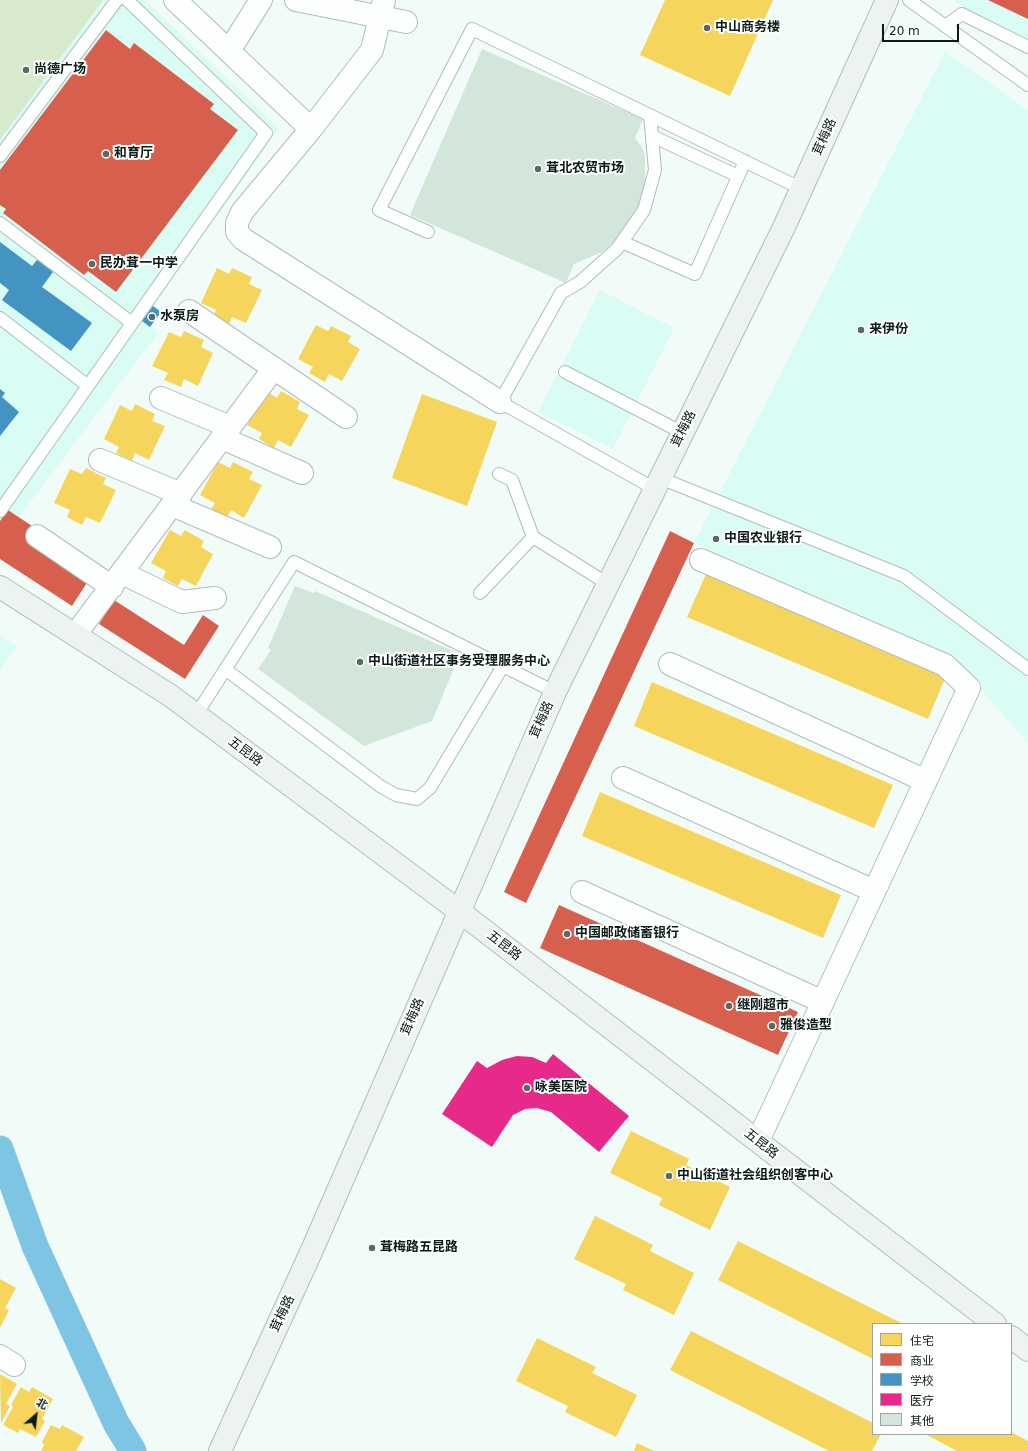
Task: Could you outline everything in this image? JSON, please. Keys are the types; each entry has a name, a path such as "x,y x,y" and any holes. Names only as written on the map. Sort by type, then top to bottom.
{"street":[{"path":"176,0 311,129"},
{"path":"229,51 262,0"},
{"path":"296,0 382,8 406,22"},
{"name":"茸梅路","path":"220,1451 312,1250 555,692 802,189 887,0"},
{"path":"382,8 372,50 311,129 242,212 236,223 238,232 243,239 500,402"},
{"path":"189,311 346,417"},
{"path":"75,636 274,368"},
{"path":"161,398 302,473"},
{"path":"100,460 270,547"},
{"path":"37,536 117,580 182,602 215,598"},
{"path":"701,560 945,665 969,688 758,1142"},
{"name":"五昆路","path":"0,587 171,696 459,911 994,1323"},
{"path":"670,664 926,781"},
{"path":"623,778 874,891"},
{"path":"582,892 823,1002"},
{"path":"1012,1338 1028,1350"}],"lane":[{"path":"0,156 117,0"},
{"path":"1,508 266,133 127,0"},
{"path":"909,0 1028,85"},
{"path":"945,26 962,14 1028,47"},
{"path":"428,232 379,210 472,29 802,189"},
{"path":"650,116 655,170 644,210 617,249 580,282 561,293 500,402 658,484 904,576 1028,669"},
{"path":"652,136 738,176"},
{"path":"622,242 695,274 745,161"},
{"path":"0,223 132,323"},
{"path":"0,318 88,386"},
{"path":"565,372 683,433"},
{"path":"499,474 512,480 533,537 608,584"},
{"path":"480,593 533,537"},
{"path":"196,715 294,562 555,692"},
{"path":"225,669 380,786 396,795 417,799 430,788 503,666"}],"shaded area":[{"name":"民办茸一中学","path":"0,0 145,0 279,129 153,306 161,312 151,327 158,333 19,517 8,510 0,521"},
{"name":"尚德广场","path":"0,0 103,0 0,140"},
{"path":"956,0 1028,0 1028,57 956,2"},
{"path":"945,52 1028,110 1028,743 952,657 694,543"},
{"path":"600,290 674,328 613,449 538,412"},
{"path":"0,635 17,646 0,671"}],"building: 住宅":[{"name":"中山商务楼","path":"665,0 773,0 730,96 640,55"},
{"path":"217,268 229,274 232,268 252,277 249,284 262,290 246,323 232,317 229,324 213,317 216,310 201,303"},
{"path":"316,325 328,331 331,326 351,336 348,342 360,349 342,381 329,374 325,382 309,373 313,367 298,359"},
{"path":"184,331 204,340 201,347 213,353 198,386 184,379 181,387 164,380 168,373 152,366 169,332 181,337"},
{"path":"266,391 277,398 281,391 300,402 297,409 309,415 291,447 278,440 274,448 259,439 262,433 247,425"},
{"path":"422,394 497,422 467,506 392,478"},
{"path":"135,404 155,414 152,421 165,426 149,460 135,453 132,461 116,453 119,447 104,439 120,405 132,411"},
{"path":"218,462 230,468 233,462 253,472 249,479 262,485 244,518 231,510 227,518 211,509 215,503 200,495"},
{"path":"86,468 106,478 103,484 116,490 100,523 86,517 82,525 67,517 70,510 54,503 70,469 82,474"},
{"path":"170,530 181,536 185,530 204,541 201,547 213,554 196,586 182,579 178,586 163,578 166,571 151,563"},
{"path":"706,574 946,676 928,719 687,617"},
{"path":"652,682 893,785 874,828 634,726"},
{"path":"600,792 841,895 823,938 582,836"},
{"path":"631,1131 689,1159 686,1165 730,1187 710,1230 659,1205 662,1198 610,1173"},
{"path":"595,1216 653,1245 650,1251 694,1273 674,1315 623,1290 626,1284 574,1259"},
{"path":"738,1241 901,1323 872,1323 872,1358 718,1280"},
{"path":"0,1279 16,1288 5,1308 9,1310 0,1328"},
{"path":"691,1331 872,1422 872,1435 880,1435 872,1451 829,1451 670,1370"},
{"path":"537,1338 596,1367 592,1373 637,1395 616,1437 565,1412 568,1406 516,1381"},
{"path":"0,1374 17,1384 6,1404 10,1406 1,1423"},
{"path":"21,1387 29,1392 32,1387 53,1399 42,1419 45,1421 36,1437 20,1429 18,1433 3,1425 13,1407 11,1405"},
{"path":"51,1425 60,1429 62,1425 84,1437 76,1451 41,1451 44,1445 42,1442"},
{"path":"1012,1433 1028,1441 1028,1451 957,1451 927,1435 1012,1435"},
{"path":"637,1443 654,1451 634,1451"}],"building: 商业":[{"path":"988,0 1028,0 1028,19"},
{"path":"106,30 130,49 134,43 214,104 210,109 238,130 116,292 88,271 84,275 3,213 6,209 0,205 0,170"},
{"path":"8,510 35,528 26,541 88,581 72,606 0,559 0,521"},
{"path":"670,531 694,543 526,903 504,892"},
{"path":"114,600 184,645 203,615 219,626 185,679 99,624"},
{"path":"559,905 798,1012 778,1055 540,948"}],"building: 学校":[{"path":"0,242 32,266 37,260 53,272 42,287 92,323 71,351 2,300 9,290 0,283"},
{"name":"水泵房","path":"153,306 161,312 150,327 142,321"},
{"path":"0,389 5,393 2,397 19,412 0,436"}],"building: 医疗":[{"name":"咏美医院","path":"553,1054 629,1116 599,1152 551,1112 537,1108 525,1109 513,1115 492,1147 442,1114 477,1061 487,1068 502,1060 517,1056 532,1057 546,1063"}],"building: 其他":[{"name":"茸北农贸市场","path":"482,49 643,119 635,138 645,155 645,184 636,213 617,239 602,252 574,264 566,283 410,215"},
{"name":"中山街道社区事务受理服务中心","path":"295,586 314,593 315,591 460,654 432,721 364,746 258,669 271,650 268,648"}],"waterway":[{"path":"0,1149 35,1246 116,1423 133,1451"}],"place":[{"name":"中山商务楼","path":"707,28"},
{"name":"尚德广场","path":"26,70"},
{"name":"和育厅","path":"106,154"},
{"name":"茸北农贸市场","path":"538,169"},
{"name":"民办茸一中学","path":"92,264"},
{"name":"水泵房","path":"152,317"},
{"name":"来伊份","path":"861,330"},
{"name":"中国农业银行","path":"716,539"},
{"name":"中山街道社区事务受理服务中心","path":"360,662"},
{"name":"中国邮政储蓄银行","path":"567,934"},
{"name":"继刚超市","path":"729,1006"},
{"name":"雅俊造型","path":"772,1026"},
{"name":"咏美医院","path":"527,1088"},
{"name":"中山街道社会组织创客中心","path":"669,1176"},
{"name":"茸梅路五昆路","path":"372,1248"}]}
